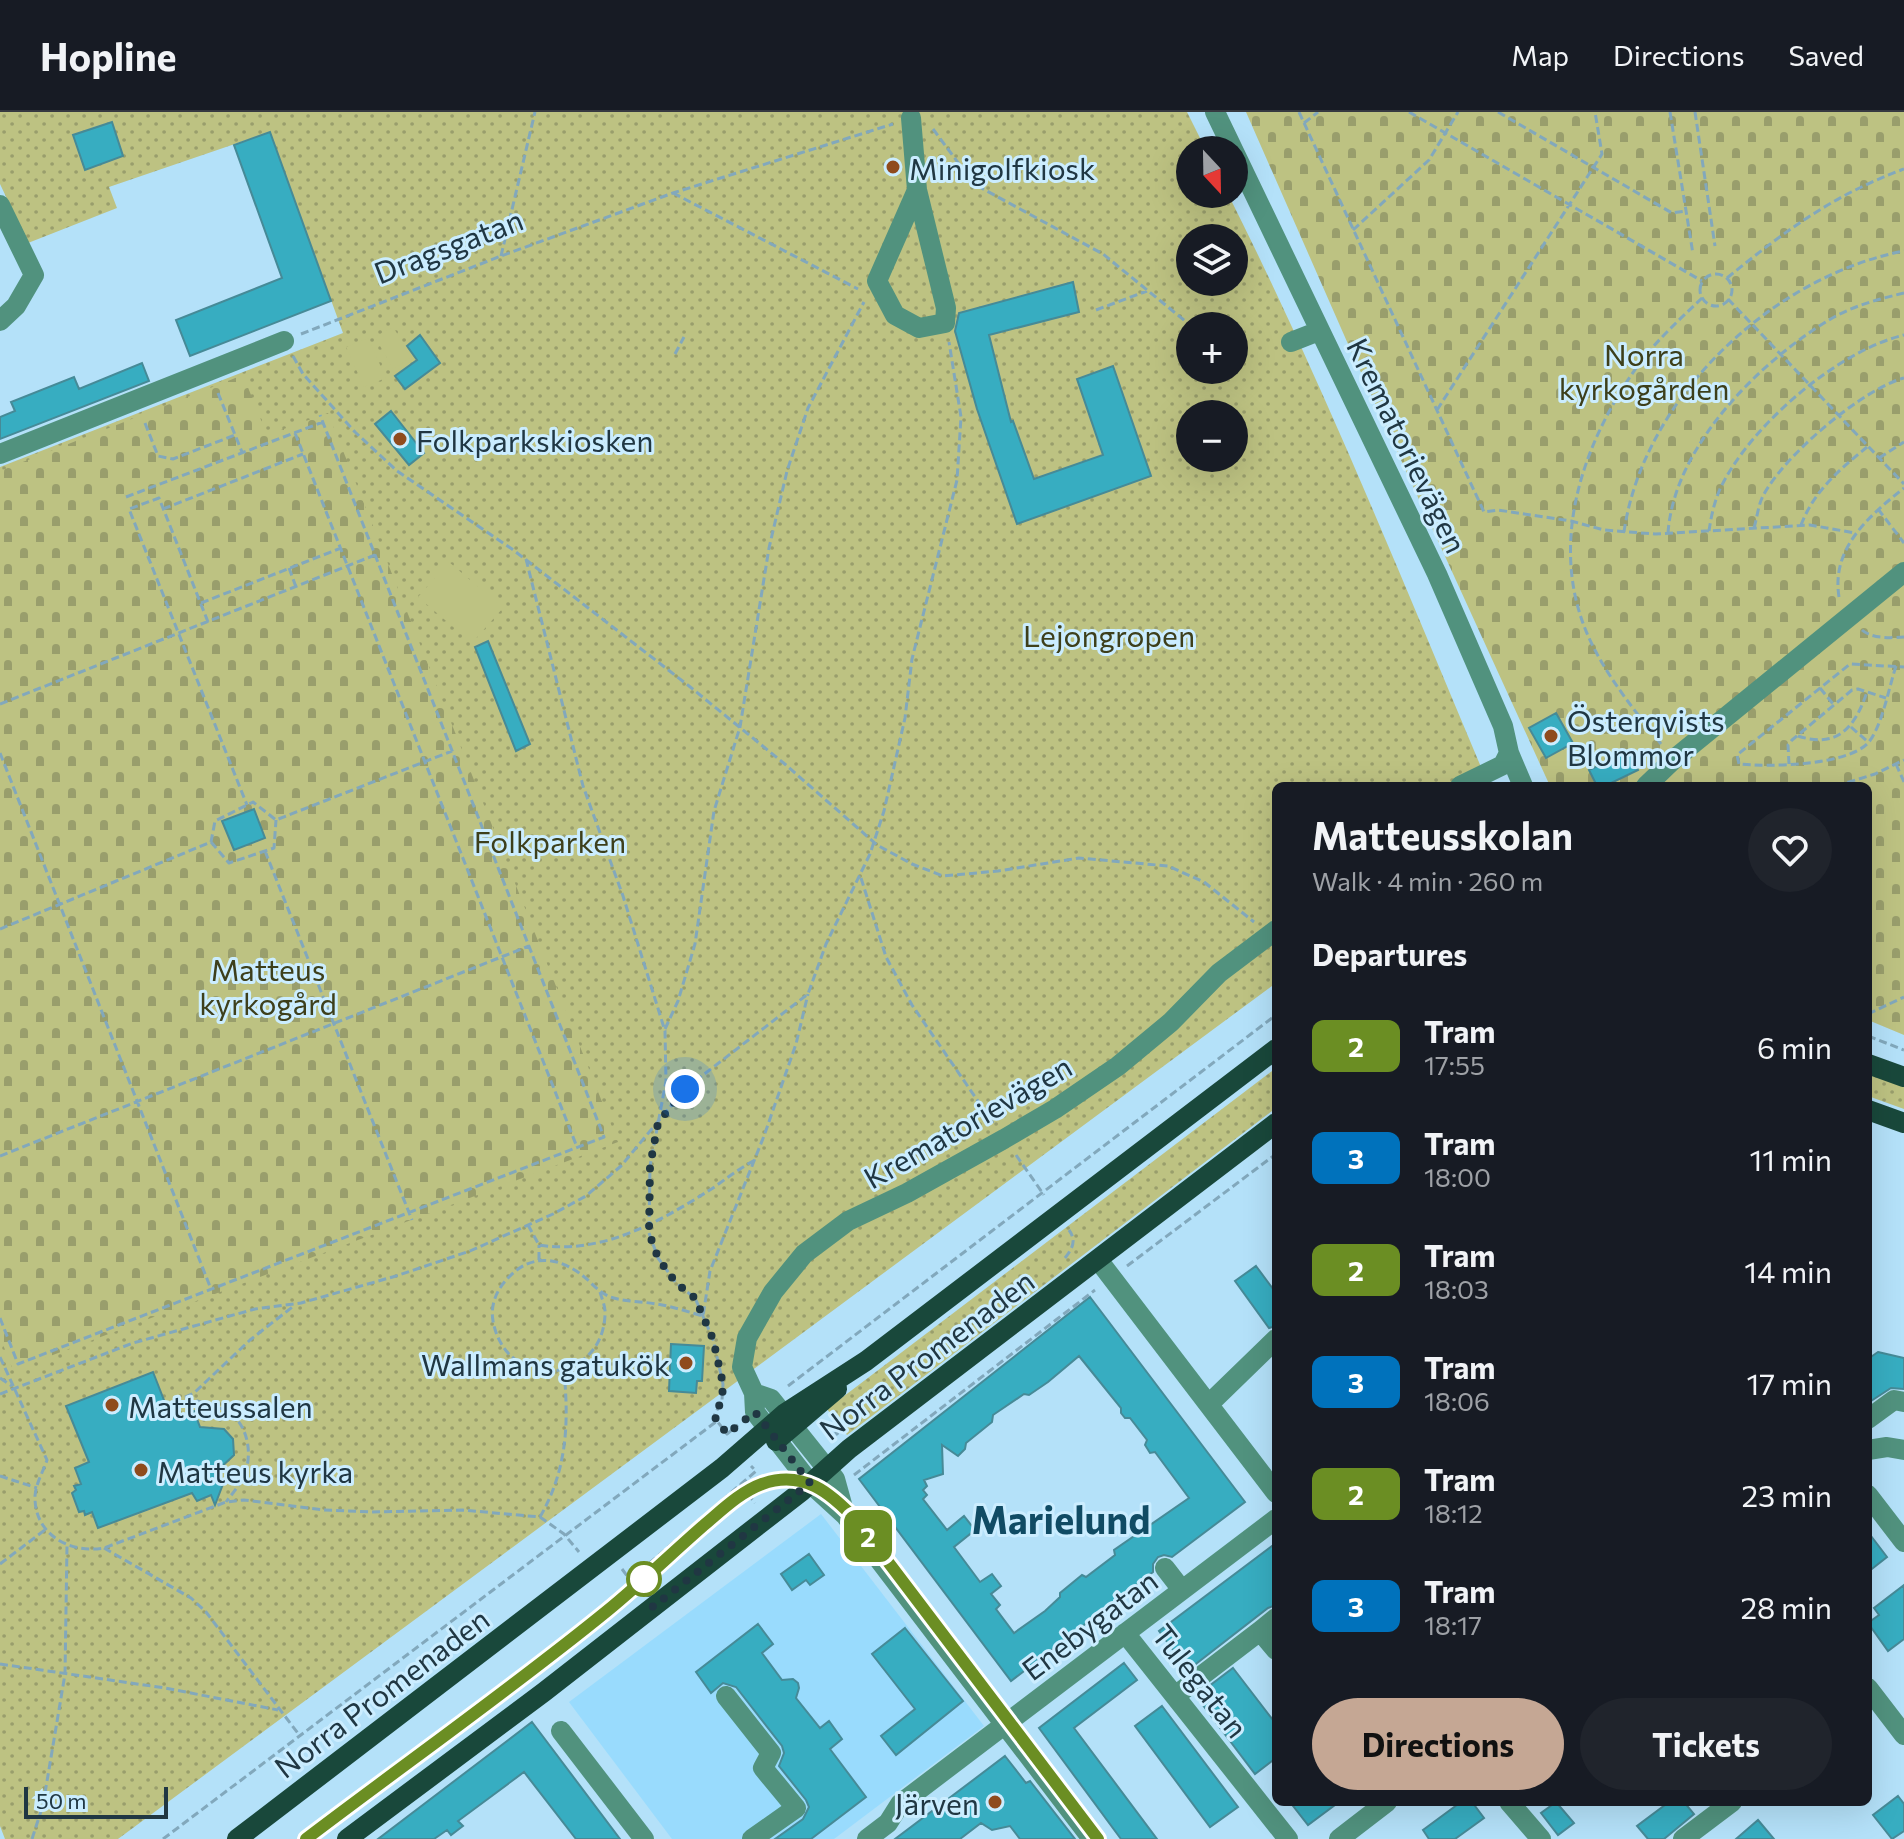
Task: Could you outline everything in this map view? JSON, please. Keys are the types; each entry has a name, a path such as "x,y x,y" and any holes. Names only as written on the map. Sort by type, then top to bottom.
{"main road":[{"name":"Norra Promenaden","path":"237,1839 722,1468 771,1416 866,1361 1272,1052"},
{"path":"1872,1065 1904,1077"},
{"path":"1872,1111 1904,1123"},
{"name":"Norra Promenaden","path":"347,1839 544,1692 827,1468 1272,1126"}],"street":[{"name":"Krematorievägen","path":"1215,112 1437,574 1503,726 1509,753 1521,782"},
{"path":"914,116 917,190 946,308 945,323 919,328 895,315 877,281 917,190"},
{"path":"0,205 34,275 16,306 0,321"},
{"path":"1291,342 1319,331"},
{"path":"0,454 284,341"},
{"path":"1650,782 1904,572"},
{"path":"1468,782 1503,765 1509,753"},
{"name":"Krematorievägen","path":"845,1515 839,1488 827,1468 771,1416 742,1367 747,1338 773,1292 804,1254 848,1221 907,1193 1004,1139 1118,1066 1171,1022 1219,973 1272,933"},
{"path":"1099,1261 1272,1488"},
{"path":"1209,1404 1272,1343"},
{"path":"1872,1416 1894,1400 1904,1402"},
{"path":"771,1416 810,1483 845,1515 1092,1839"},
{"path":"1872,1449 1887,1447 1904,1450"},
{"path":"1872,1500 1904,1542"},
{"name":"Enebygatan","path":"867,1839 888,1823 900,1804 1272,1522"},
{"path":"1165,1568 1182,1590"},
{"path":"1175,1696 1268,1625"},
{"name":"Tulegatan","path":"1125,1633 1288,1839"},
{"path":"726,1696 771,1753 763,1768 796,1808 752,1839"},
{"path":"1872,1696 1904,1735"},
{"path":"561,1731 644,1839"},
{"path":"1339,1839 1382,1806"},
{"path":"1512,1806 1541,1839"},
{"path":"1683,1839 1708,1832 1729,1806"}],"path":[{"path":"501,256 535,112"},
{"path":"1299,112 1484,512 1498,510 1624,532 1668,533 1810,525 1855,533"},
{"path":"1304,123 1318,112"},
{"path":"1409,112 1702,281"},
{"path":"1353,230 1429,160 1458,112"},
{"path":"1498,112 1672,213 1686,211"},
{"path":"1437,410 1602,154 1595,112"},
{"path":"1670,112 1693,254"},
{"path":"1695,112 1715,246"},
{"path":"914,116 974,184 1103,254 1176,314"},
{"name":"Dragsgatan","path":"284,341 673,193 914,116"},
{"path":"1727,278 1812,213 1866,183 1904,169"},
{"path":"665,1029 678,1001 695,944 714,811 740,727 769,548 787,471 808,408 848,327 868,295 673,193"},
{"path":"1624,532 1634,484 1659,428 1698,377 1752,325 1794,294 1831,273 1904,251"},
{"path":"1719,274 1727,278 1731,286 1728,299 1718,306 1709,304 1702,298 1702,281 1710,275 1719,274"},
{"path":"1096,310 1147,291"},
{"path":"1668,533 1670,510 1691,456 1728,406 1782,356 1831,319 1856,307 1904,293"},
{"path":"1673,760 1610,675 1589,639 1573,588 1571,521 1581,479 1615,400 1640,362 1702,298"},
{"path":"1728,299 1904,486 1855,533 1844,552 1838,577 1839,596 1866,634 1904,637"},
{"path":"703,1316 710,1271 755,1160 796,1044 808,994 826,944 860,876 884,811 905,718 912,659 957,480 961,417 945,323"},
{"path":"1709,531 1720,490 1734,466 1770,423 1810,385 1852,356 1904,335"},
{"path":"675,354 684,337"},
{"path":"284,341 303,374 355,432 397,471 526,559 740,727 873,842 912,864 943,876 1079,858 1168,866 1204,882 1272,931"},
{"path":"1754,528 1762,497 1794,456 1839,416 1877,388 1904,378"},
{"path":"218,393 242,452"},
{"path":"0,1318 18,1364 604,1137 320,415"},
{"path":"126,497 323,422"},
{"path":"145,423 158,456 173,459 235,435"},
{"path":"295,433 578,1147"},
{"path":"1879,458 1904,442"},
{"path":"1801,525 1808,506 1819,491 1868,446"},
{"path":"163,509 303,454"},
{"path":"208,622 159,498 129,509 247,805"},
{"path":"1878,509 1904,543"},
{"path":"201,603 341,548"},
{"path":"0,704 375,555"},
{"path":"526,559 583,786 623,896 665,1029 666,1081 650,1166 649,1226 658,1258 676,1283 695,1298 713,1339 723,1384 722,1400 714,1416 727,1434 771,1416 1043,1193 1272,1018"},
{"path":"289,568 296,587"},
{"path":"1896,666 1868,742 1858,751 1832,759 1789,764 1739,764 1737,755 1850,664 1896,666 1904,667"},
{"path":"1820,688 1834,705"},
{"path":"1789,764 1788,745 1852,690 1886,698"},
{"path":"1796,736 1812,741 1839,735 1851,727 1859,715 1867,692"},
{"path":"1851,727 1868,742"},
{"path":"276,820 452,751"},
{"path":"0,753 211,1289"},
{"path":"1853,782 1904,760"},
{"path":"1896,764 1904,782"},
{"path":"211,842 215,821 253,802 276,820"},
{"path":"211,842 229,863 274,848 276,820"},
{"path":"0,929 211,842"},
{"path":"265,851 412,1220"},
{"path":"860,876 886,957 912,1005 1073,1235 1073,1247 1064,1259"},
{"path":"0,1156 529,946"},
{"path":"0,1394 133,1343 255,1309 296,1304 396,1276 470,1251 528,1225 586,1196 621,1166 685,1089 808,994"},
{"path":"1872,1012 1904,997"},
{"path":"1872,1038 1904,1050"},
{"path":"839,1488 1074,1305 1272,1157"},
{"path":"539,1245 561,1248 582,1246 649,1226 755,1160"},
{"path":"528,1225 539,1245 539,1260"},
{"path":"600,1292 606,1313 602,1333 578,1364 564,1371 548,1372 521,1364 501,1345 492,1316 494,1299 503,1283 516,1270 539,1260 550,1259 568,1266 611,1297 659,1304 703,1316"},
{"path":"1061,1288 1074,1305"},
{"path":"226,1502 243,1480 248,1444 241,1427 229,1413 185,1397 194,1393 250,1340 296,1304"},
{"path":"0,1357 47,1460 37,1488 36,1508 46,1529 67,1546 104,1548 226,1502 244,1500 336,1511 462,1510 540,1517 564,1534"},
{"path":"540,1517 555,1491 563,1451 568,1414 564,1371"},
{"path":"0,1378 12,1387"},
{"path":"163,1839 717,1421"},
{"path":"0,1476 37,1488"},
{"path":"0,1564 46,1529"},
{"path":"32,1839 43,1805 65,1674 67,1546"},
{"path":"104,1548 191,1598 206,1612 300,1736"},
{"path":"617,1595 632,1583 630,1580"},
{"path":"0,1664 165,1688 278,1710"}],"shaded area":[{"path":"821,1514 984,1726 834,1839 672,1839 569,1702"}],"green space":[{"name":"Folkparken","path":"0,112 1187,112 1199,136 1176,136 1176,208 1235,208 1243,224 1176,224 1176,296 1248,296 1248,235 1331,414 1487,782 1272,782 1272,986 118,1839 5,1839 0,1826 0,467 343,333 270,132 109,187 117,208 28,243 0,184"},
{"name":"Norra kyrkogården","path":"1246,112 1904,112 1904,1035 1872,1022 1872,782 1548,782"},
{"path":"393,327 412,357 393,369 375,337"},
{"path":"368,338 386,378 364,387 346,347"},
{"name":"Matteus kyrkogård","path":"243,375 267,435 328,413 618,1142 13,1370 0,1337 0,471"},
{"path":"449,562 503,608 472,643 418,597"},
{"path":"1272,1071 1272,1111 847,1435 827,1409"},
{"path":"1872,1074 1904,1086 1904,1109 1872,1097"}],"building":[{"path":"112,122 123,156 85,170 73,135"},
{"path":"270,132 331,301 190,356 176,320 282,278 234,145"},
{"path":"1073,282 1079,312 989,335 1011,422 1034,479 1103,455 1077,379 1113,366 1151,476 1017,524 977,409 955,331 959,313"},
{"path":"420,335 440,363 405,389 395,376 417,360 407,346"},
{"path":"142,363 149,381 0,439 0,417 15,411 11,402 74,377 79,389"},
{"name":"Folkparkskiosken","path":"391,411 424,453 409,465 375,424"},
{"path":"488,641 530,744 516,751 475,647"},
{"name":"Österqvists Blommor","path":"1556,713 1573,743 1546,758 1529,728"},
{"path":"1629,751 1638,770 1613,782 1595,782 1589,770"},
{"path":"254,809 265,838 234,850 222,821"},
{"path":"1256,1266 1272,1288 1272,1327 1269,1328 1235,1281"},
{"path":"1090,1297 1245,1502 1172,1557 1158,1557 1153,1564 1153,1572 1011,1681 859,1479","holes":["1079,1356 1121,1408 1125,1418 1130,1418 1147,1440 1145,1445 1150,1453 1155,1452 1189,1498 1114,1550 1115,1555 1086,1577 1082,1575 1060,1593 1060,1597 1045,1611 1014,1633 996,1609 1000,1605 991,1594 1001,1586 992,1574 980,1582 954,1547 975,1530 964,1516 947,1530 923,1499 927,1495 923,1490 927,1486 924,1480 943,1474 942,1445 958,1456 966,1443 992,1422 993,1415 1048,1382"]},
{"name":"Wallmans gatukök","path":"671,1344 704,1346 702,1381 697,1381 696,1393 669,1391"},
{"path":"1878,1352 1904,1358 1904,1389 1891,1388 1872,1400 1872,1356"},
{"path":"153,1372 171,1418 194,1411 200,1427 224,1429 233,1439 234,1455 217,1471 223,1484 215,1505 211,1495 197,1501 192,1493 98,1528 92,1512 85,1515 84,1511 79,1512 72,1493 76,1490 74,1486 81,1484 75,1468 89,1462 66,1406"},
{"path":"1872,1537 1887,1557 1872,1569"},
{"path":"1272,1546 1272,1606 1188,1670 1159,1631"},
{"path":"809,1554 824,1575 810,1585 806,1580 792,1590 781,1574"},
{"path":"1904,1585 1904,1639 1888,1651 1872,1629 1872,1620 1879,1615 1874,1608"},
{"path":"758,1624 773,1644 762,1653 782,1680 793,1679 798,1683 796,1698 820,1728 829,1721 842,1739 830,1749 866,1797 811,1839 775,1839 803,1819 809,1807 779,1766 784,1753 782,1746 736,1687 723,1683 711,1693 696,1672"},
{"path":"905,1628 963,1701 896,1755 881,1736 915,1709 872,1654"},
{"path":"1124,1663 1137,1680 1074,1728 1157,1839 1121,1839 1039,1728"},
{"path":"1233,1668 1272,1719 1272,1761 1255,1774 1196,1696"},
{"path":"1162,1706 1238,1807 1210,1827 1135,1726"},
{"path":"532,1722 620,1839 576,1839 524,1772 458,1821 463,1826 451,1835 447,1830 434,1839 378,1839"},
{"name":"Järven","path":"1005,1756 1026,1783 1030,1781 1075,1839 1020,1839 1010,1826 992,1830 981,1823 960,1839 895,1839"},
{"path":"1898,1796 1904,1804 1904,1831 1892,1839 1873,1815"},
{"path":"1293,1806 1334,1806 1308,1825"},
{"path":"1456,1806 1475,1806 1484,1818 1455,1839 1429,1839 1423,1830"},
{"path":"1551,1806 1559,1806 1574,1823 1558,1835 1541,1813"},
{"path":"1664,1806 1687,1806 1694,1814 1664,1839 1648,1839 1637,1826"},
{"path":"1758,1820 1774,1839 1736,1839"}],"tram line":[{"name":"2","path":"306,1839 606,1612 746,1492 782,1479 817,1486 838,1500 857,1521 1098,1839"},
{"path":"306,1839 571,1640 715,1515 760,1486 792,1479 824,1490 857,1521 1098,1839"}],"place":[{"name":"Minigolfkiosk","path":"893,167"},
{"name":"Folkparkskiosken","path":"400,439"},
{"name":"Österqvists Blommor","path":"1551,736"},
{"name":"Wallmans gatukök","path":"686,1363"},
{"name":"Matteussalen","path":"112,1405"},
{"name":"Matteus kyrka","path":"141,1470"},
{"name":"Järven","path":"995,1802"}],"district":[{"name":"Marielund","path":"1061,1518"}],"route":[{"path":"644,1579 653,1607 810,1483 755,1412 727,1434 717,1421 714,1416 722,1400 723,1384 713,1339 695,1298 676,1283 658,1258 649,1233 650,1166 658,1123 685,1089"}],"park label":[{"name":"Lejongropen","path":"1109,634"}]}
